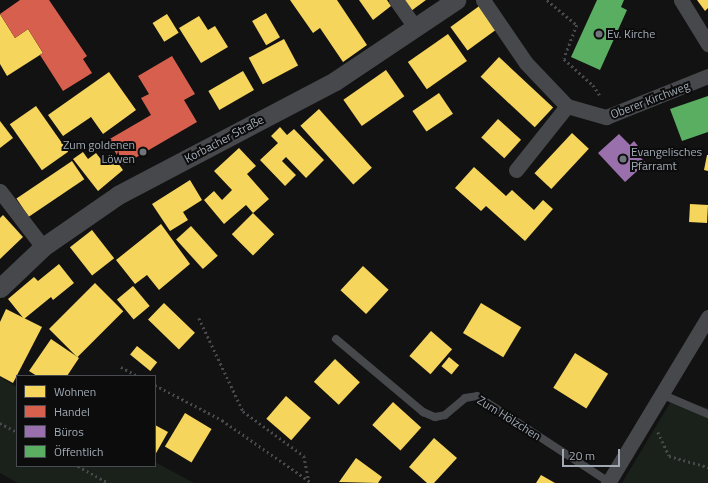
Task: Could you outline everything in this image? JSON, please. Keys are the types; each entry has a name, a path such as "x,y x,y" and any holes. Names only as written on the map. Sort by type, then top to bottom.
{"street":[{"path":"396,0 415,27"},
{"name":"Korbacher Straße","path":"0,288 43,247 118,195 335,81 456,0"},
{"name":"Oberer Kirchweg","path":"483,0 526,63 568,106 606,117 708,76"},
{"path":"681,0 708,44"},
{"path":"516,170 568,106"},
{"path":"0,192 43,247"},
{"name":"Zum Hölzchen","path":"609,483 708,317"}],"lane":[{"name":"Zum Hölzchen","path":"336,339 423,412 435,417 445,415 465,398 476,396 609,483"},
{"path":"662,394 708,414"}],"path":[{"path":"547,0 576,25 564,59 593,85 602,100 606,117"},
{"path":"199,318 243,411 304,456 309,481"},
{"path":"121,367 136,375"},
{"path":"156,386 222,420 312,483"},
{"path":"648,416 669,456 708,467"},
{"path":"0,423 16,431"},
{"path":"80,467 109,483"}],"shaded area":[{"path":"0,377 16,386 16,467 156,467 156,463 194,483 18,483 0,473"},
{"path":"673,398 708,408 708,483 622,483"}],"building: Wohnen":[{"path":"290,0 337,0 367,45 343,62 320,28 313,33"},
{"path":"359,0 387,0 391,6 373,20"},
{"path":"403,0 426,0 411,11"},
{"path":"697,0 708,0 708,8 705,11"},
{"path":"482,4 499,27 467,50 450,27"},
{"path":"266,13 280,37 266,45 252,21"},
{"path":"0,14 15,38 28,29 43,53 7,76 0,64"},
{"path":"167,14 179,33 164,42 153,23"},
{"path":"199,16 208,30 215,26 228,47 201,63 179,28"},
{"path":"448,34 467,61 427,89 408,62"},
{"path":"284,39 298,65 263,84 249,58"},
{"path":"499,57 553,107 535,127 481,77"},
{"path":"386,70 404,96 362,126 343,100"},
{"path":"243,71 254,90 219,110 208,91"},
{"path":"109,72 136,110 103,134 91,117 63,136 48,115"},
{"path":"439,93 453,114 426,132 412,111"},
{"path":"36,106 68,152 42,170 10,124"},
{"path":"319,109 372,168 353,184 300,126"},
{"path":"498,119 521,140 504,158 481,138"},
{"path":"0,121 13,138 0,148"},
{"path":"280,127 287,135 294,129 324,160 306,178 286,157 282,161 296,175 285,186 260,160 278,143 271,136"},
{"path":"572,133 589,149 551,189 534,173"},
{"path":"239,148 256,166 247,174 269,199 253,213 246,205 224,224 204,200 214,191 222,200 232,190 214,171"},
{"path":"83,152 88,159 96,153 103,162 112,155 123,170 98,191 73,159"},
{"path":"708,155 708,171 704,170"},
{"path":"72,161 84,179 29,217 16,198"},
{"path":"474,167 506,196 512,190 534,210 543,200 553,209 525,241 486,206 481,211 455,188"},
{"path":"190,180 202,200 183,212 188,220 170,231 152,204"},
{"path":"690,204 708,205 707,223 689,222"},
{"path":"253,213 274,234 253,255 232,234"},
{"path":"3,215 23,237 0,259 0,218"},
{"path":"161,224 190,264 159,290 147,275 135,284 116,260"},
{"path":"191,226 218,256 203,269 176,239"},
{"path":"92,230 114,258 92,276 70,247"},
{"path":"59,264 74,283 53,300 51,297 24,319 8,299 34,277 38,281"},
{"path":"363,266 389,290 366,314 340,290"},
{"path":"95,283 123,311 77,357 49,329"},
{"path":"133,286 150,306 134,319 117,299"},
{"path":"164,303 195,333 179,349 148,320"},
{"path":"481,303 521,327 503,357 463,333"},
{"path":"6,309 42,327 13,383 0,376 0,322"},
{"path":"431,331 452,349 430,374 409,356"},
{"path":"51,339 79,358 68,375 35,375 29,371"},
{"path":"137,346 157,362 150,371 130,355"},
{"path":"575,353 608,374 586,408 553,388"},
{"path":"449,357 459,365 452,375 441,366"},
{"path":"335,359 360,382 339,405 314,382"},
{"path":"286,396 311,418 291,440 266,419"},
{"path":"393,402 421,427 400,450 372,425"},
{"path":"185,413 212,429 191,462 165,446"},
{"path":"156,426 168,432 156,453"},
{"path":"434,438 457,458 434,483 427,483 409,467"},
{"path":"356,458 382,477 378,483 339,482"},
{"path":"541,475 555,483 536,483"}],"building: Handel":[{"path":"20,0 49,0 87,56 83,59 92,73 63,91 40,55 43,53 28,29 15,38 0,14"},
{"path":"172,56 195,94 184,100 197,122 123,165 108,140 151,115 141,98 149,94 138,76"}],"building: Büros":[{"name":"Evangelisches Pfarramt","path":"619,134 630,145 634,141 642,151 638,155 646,163 625,182 598,153"}],"building: Öffentlich":[{"name":"Ev. Kirche","path":"597,0 624,0 621,7 627,10 600,70 571,57"},
{"path":"708,96 708,132 682,141 670,109"}],"place":[{"name":"Ev. Kirche","path":"599,34"},
{"name":"Zum goldenen Löwen","path":"143,152"},
{"name":"Evangelisches Pfarramt","path":"623,159"}]}
